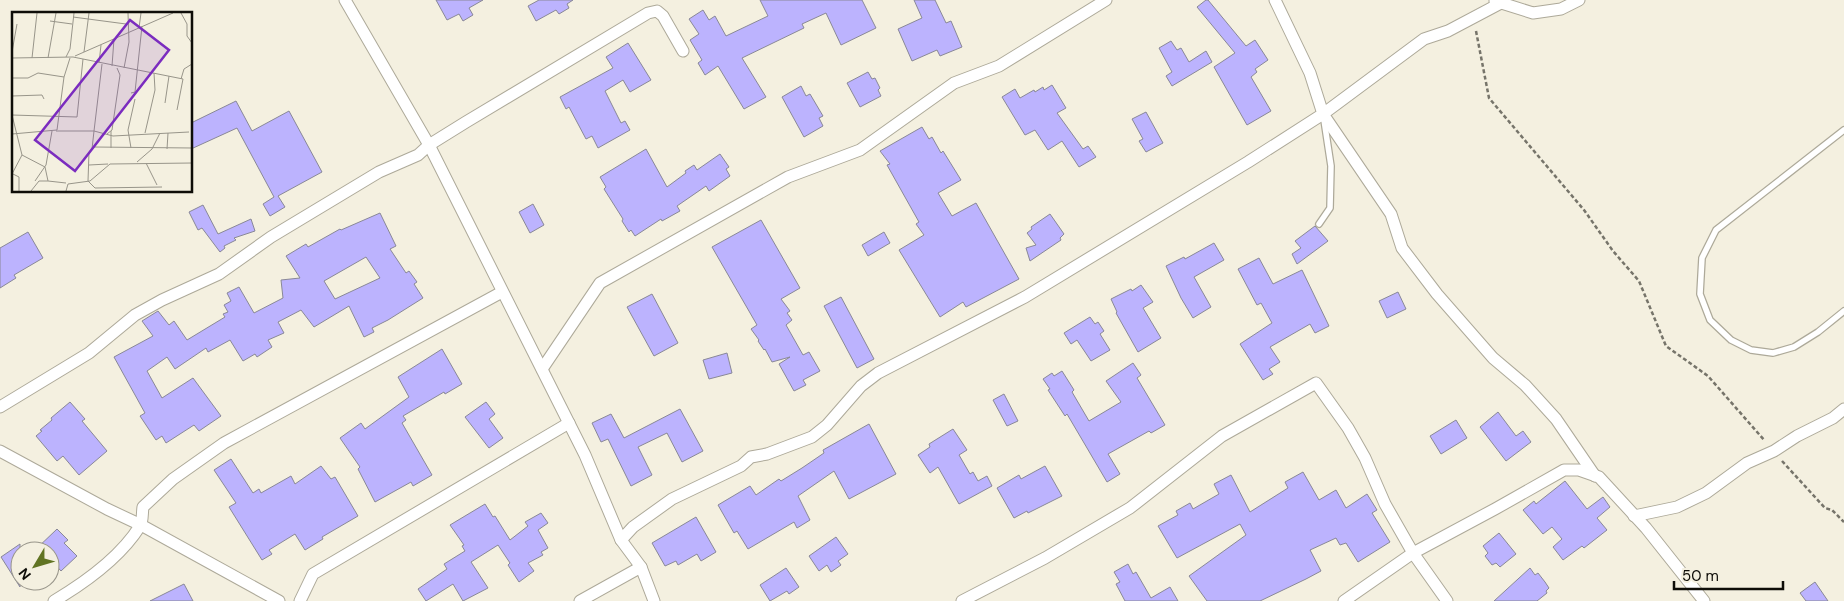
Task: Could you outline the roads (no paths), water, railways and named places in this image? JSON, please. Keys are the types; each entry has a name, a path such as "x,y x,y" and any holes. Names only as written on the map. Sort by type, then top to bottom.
{"street":[{"path":"346,0 429,145 585,455 621,540 641,568 654,601"},
{"path":"542,369 600,283 788,177 860,150 954,83 1000,66 1106,0"},
{"path":"1275,0 1310,73 1323,114 1391,214 1402,248 1437,294 1494,358 1525,385 1556,419 1595,476"},
{"path":"621,540 634,527 672,499 741,466 751,457 767,454 812,437 827,425 861,386 878,373 1025,297 1248,162 1323,114 1424,39 1448,31 1473,18 1496,1 1533,13 1561,9 1580,0"},
{"path":"0,407 89,353 135,315 162,300 219,274 271,237 379,172 418,155 429,145 648,13 657,11 663,16 683,51"},
{"path":"62,599 113,557 141,525 143,507 173,479 224,443 502,292"},
{"path":"962,601 1044,558 1130,508 1222,436 1316,383 1348,428 1365,458 1384,504 1413,553 1447,601"},
{"path":"1634,516 1677,507 1706,493 1747,463 1774,451 1797,436 1834,418 1844,409"},
{"path":"300,601 313,574 569,423"},
{"path":"3,456 141,525 279,601"},
{"path":"1344,601 1413,553 1564,470 1579,470 1599,477 1634,516 1704,601"},
{"path":"580,601 641,568"}],"lane":[{"path":"1319,224 1330,208 1332,166 1323,114"},
{"path":"1844,130 1716,230 1702,258 1700,294 1710,320 1731,340 1751,350 1773,353 1794,347 1818,332 1844,311"}]}
